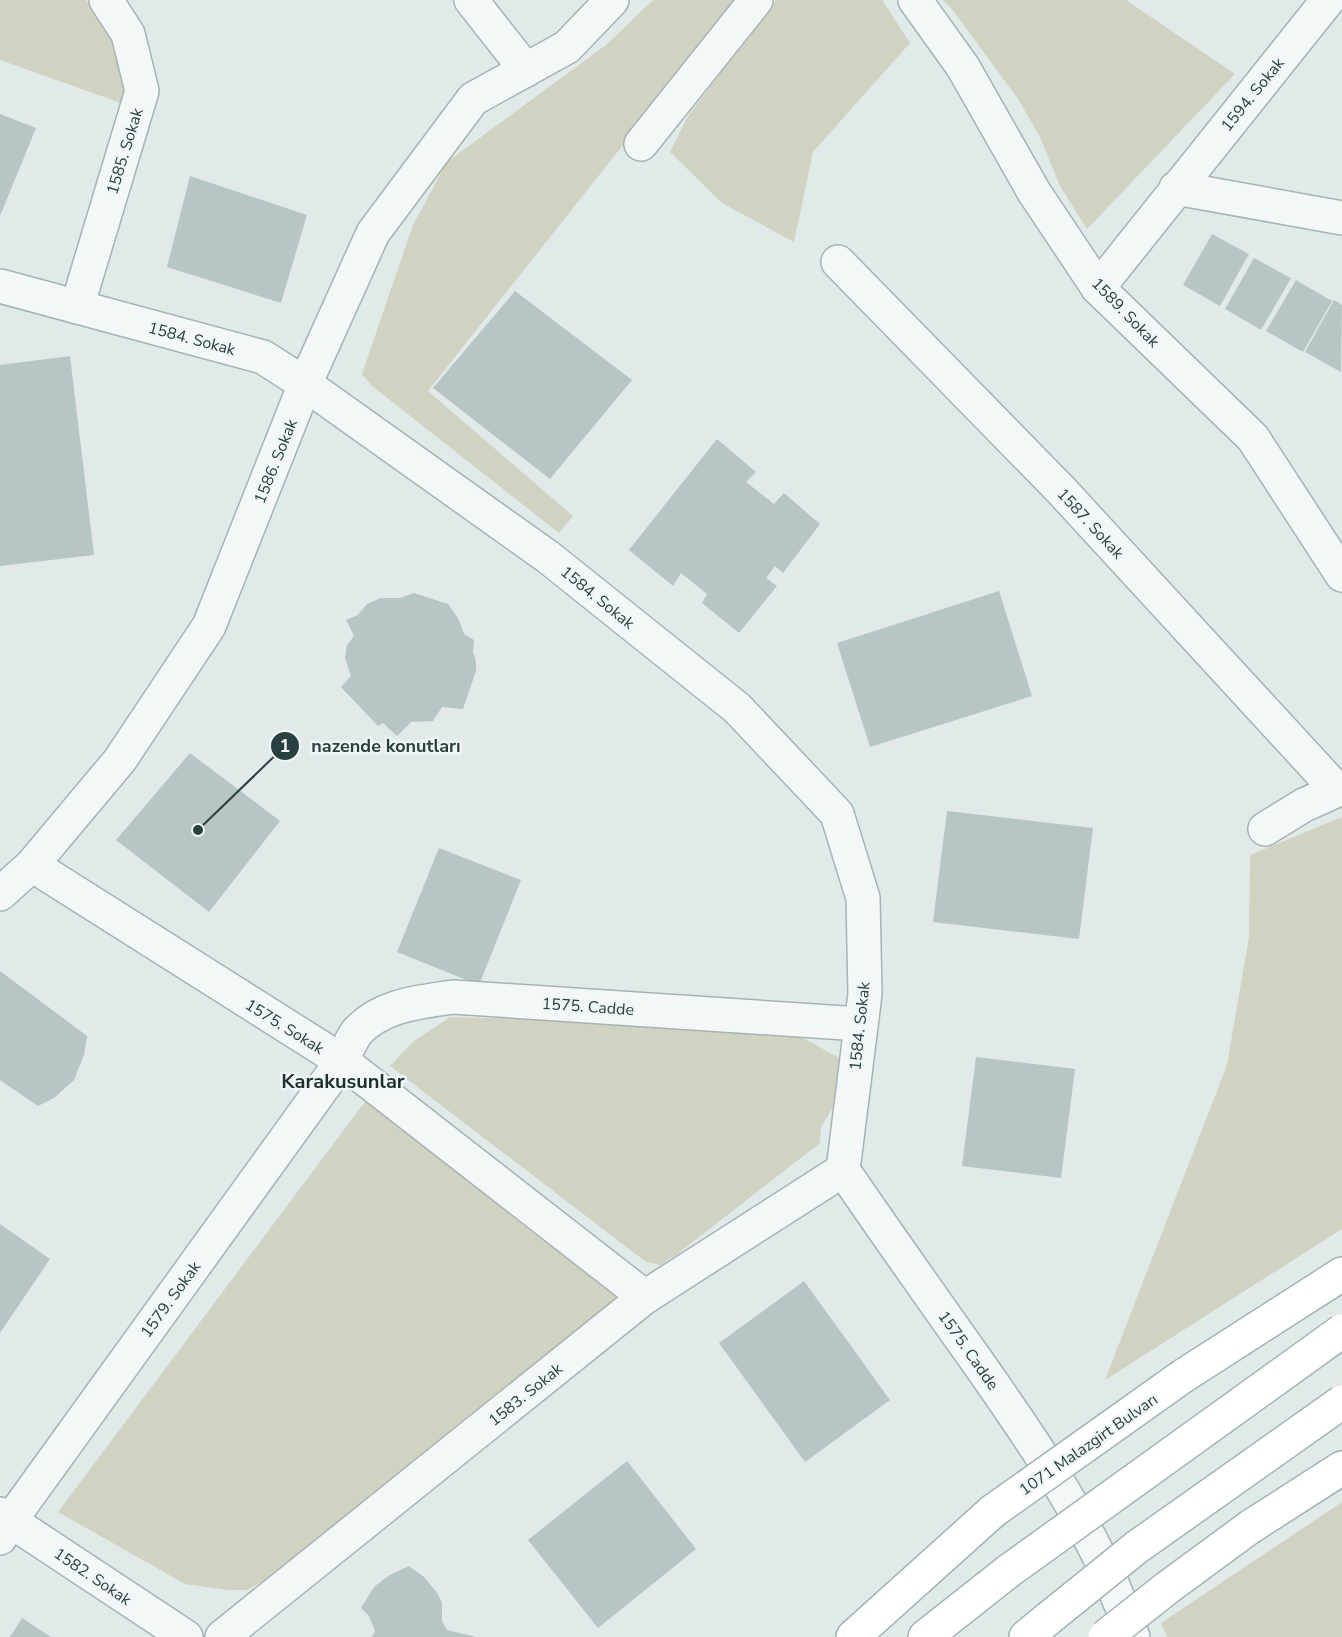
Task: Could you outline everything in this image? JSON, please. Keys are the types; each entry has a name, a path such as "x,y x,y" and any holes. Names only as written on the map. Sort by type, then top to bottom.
{"main road":[{"name":"1071 Malazgirt Bulvarı","path":"853,1637 993,1511 1183,1376 1342,1274"},
{"path":"925,1637 1010,1570 1342,1331"},
{"path":"1037,1628 1137,1547 1342,1402"},
{"path":"1105,1637 1250,1527 1342,1468"}],"street":[{"name":"1585. Sokak","path":"77,307 142,91 128,34 105,0"},
{"path":"471,0 526,70"},
{"name":"1586. Sokak","path":"32,865 120,760 209,626 305,384 373,233 473,99 567,47 612,0"},
{"path":"641,144 756,0"},
{"name":"1589. Sokak","path":"915,0 963,67 1034,192 1098,288 1253,438 1342,575"},
{"name":"1594. Sokak","path":"1098,288 1328,0"},
{"path":"1176,188 1342,218"},
{"name":"1587. Sokak","path":"838,262 1061,490 1340,789"},
{"name":"1584. Sokak","path":"0,286 264,357 548,556 737,708 837,814 863,898 865,994 843,1170"},
{"path":"1265,829 1304,805 1340,789"},
{"path":"0,894 32,865"},
{"name":"1575. Sokak","path":"32,865 342,1061 645,1297"},
{"name":"1575. Cadde","path":"342,1061 357,1032 383,1012 453,997 860,1024"},
{"name":"1579. Sokak","path":"3,1524 342,1061"},
{"name":"1575. Cadde","path":"843,1170 1033,1441 1065,1492 1121,1602 1133,1637"},
{"name":"1583. Sokak","path":"222,1637 645,1297 843,1170"},
{"name":"1582. Sokak","path":"3,1524 186,1637"}],"green space":[{"path":"0,0 86,0 112,37 129,89 124,104 0,60"},
{"path":"653,0 738,0 428,391 573,516 559,533 372,386 362,374 413,225 447,162 606,45"},
{"path":"776,0 882,0 910,43 813,152 794,242 722,203 670,152 688,116"},
{"path":"943,0 1126,0 1235,74 1087,229 1060,186 1040,137 1018,99"},
{"path":"1342,817 1342,1229 1105,1380 1227,1065 1249,937 1250,855"},
{"path":"450,1017 780,1025 839,1058 833,1107 821,1127 820,1143 676,1255 660,1265 646,1262 390,1066 414,1041"},
{"path":"367,1099 621,1295 614,1306 267,1579 247,1590 228,1590 185,1584 58,1512"},
{"path":"1342,1502 1342,1637 1167,1637 1161,1623"}],"building":[{"path":"0,114 36,128 0,216"},
{"path":"190,176 307,215 281,303 167,267"},
{"path":"1212,234 1249,254 1220,306 1183,285"},
{"path":"1254,258 1291,278 1261,330 1225,309"},
{"path":"1296,280 1332,301 1303,352 1266,331"},
{"path":"515,291 632,380 550,479 433,388"},
{"path":"1334,300 1342,305 1341,372 1305,352"},
{"path":"70,356 94,555 0,566 0,365"},
{"path":"717,439 756,472 746,482 774,504 784,493 820,524 783,573 775,566 766,578 777,586 739,633 702,603 707,594 681,573 673,586 629,550"},
{"path":"999,591 1032,696 870,747 837,643"},
{"path":"414,593 448,604 458,618 464,634 474,640 476,671 463,709 442,707 433,721 411,722 397,736 383,723 378,726 341,687 351,676 345,658 347,645 354,636 346,620 358,615 367,604 381,598 400,598"},
{"path":"190,753 280,821 209,912 116,840"},
{"path":"947,811 1093,828 1079,939 933,922"},
{"path":"439,848 521,880 479,985 397,952"},
{"path":"0,971 87,1036 84,1055 74,1080 54,1098 38,1106 0,1080"},
{"path":"976,1057 1075,1069 1061,1178 962,1166"},
{"path":"0,1224 50,1259 0,1333"},
{"path":"804,1281 890,1400 805,1462 719,1343"},
{"path":"627,1461 696,1549 598,1628 528,1540"},
{"path":"409,1566 424,1577 438,1594 442,1603 442,1621 447,1630 476,1637 372,1637 375,1631 369,1616 361,1608 374,1587 388,1576"},
{"path":"22,1618 51,1637 10,1637"}],"place":[{"name":"nazende konutları","path":"198,830"}],"district":[{"name":"Karakusunlar","path":"343,1081"}]}
